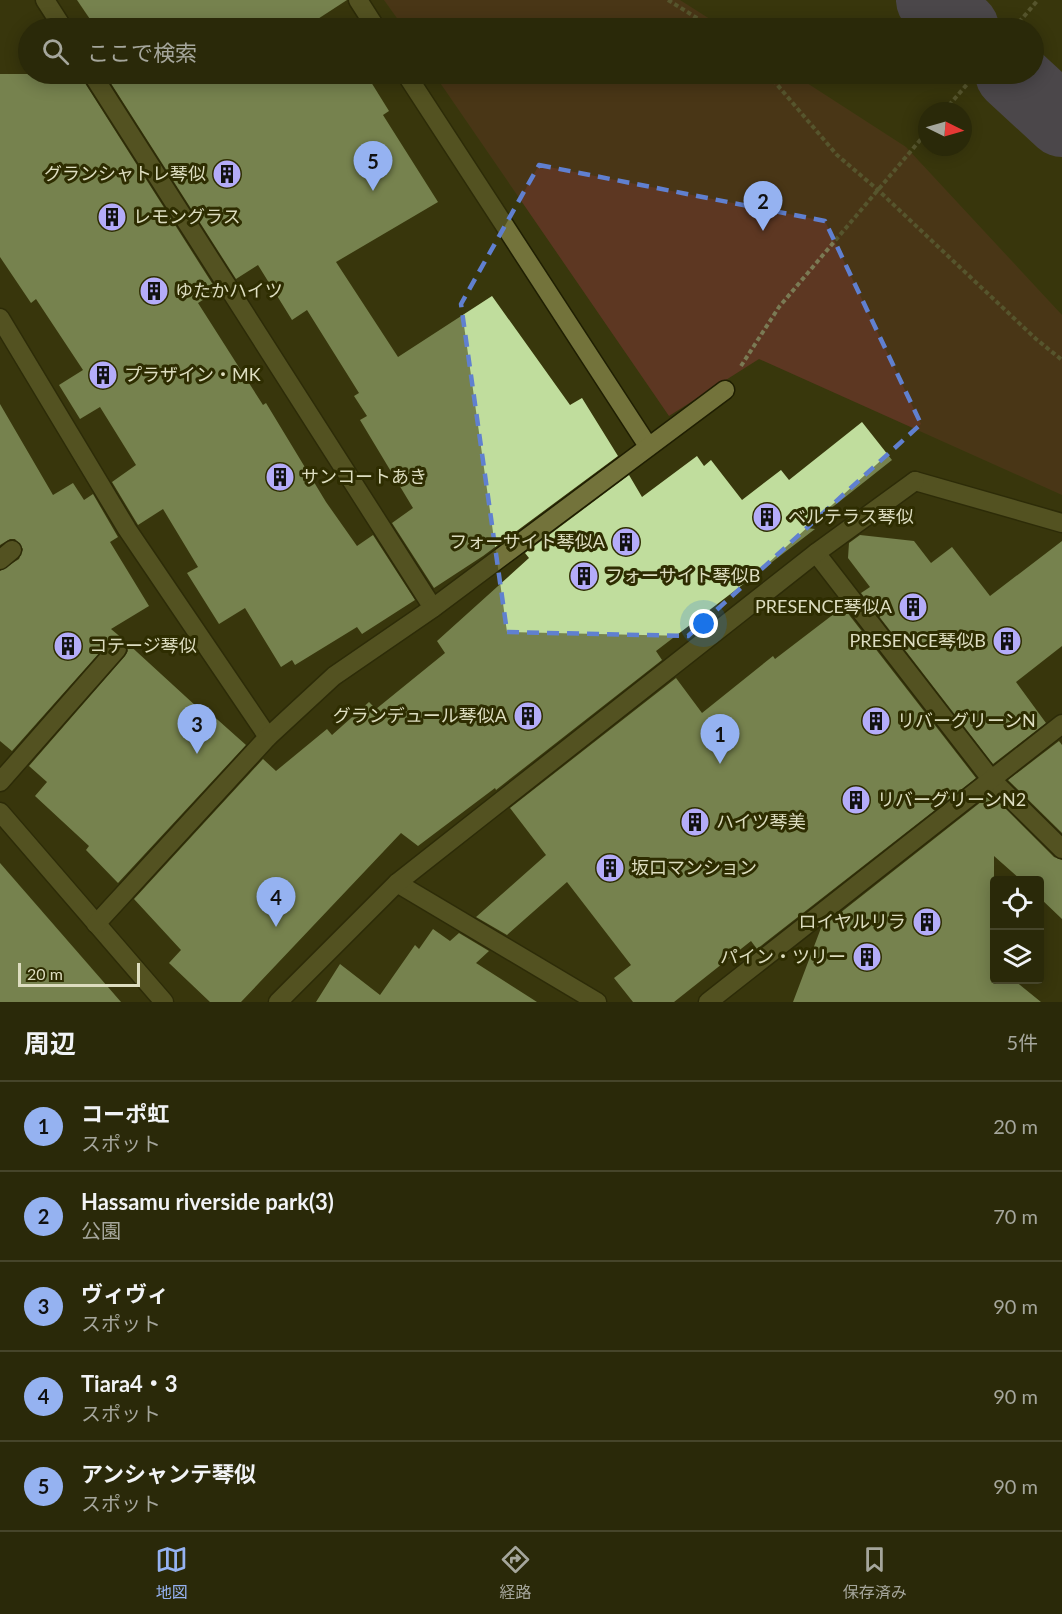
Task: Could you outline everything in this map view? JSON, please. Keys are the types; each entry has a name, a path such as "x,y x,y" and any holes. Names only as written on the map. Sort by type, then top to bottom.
{"street":[{"path":"45,0 57,18"},
{"path":"358,0 370,18"},
{"path":"98,84 433,608"},
{"path":"413,84 648,446"},
{"path":"0,318 127,529 268,737"},
{"path":"96,924 268,737 334,676 433,608 725,390"},
{"path":"278,1002 397,883 816,553 915,481 1062,523"},
{"path":"816,553 991,779 1062,849"},
{"path":"0,782 117,649"},
{"path":"708,1002 1062,724"},
{"path":"0,812 164,1002"},
{"path":"397,883 597,1002"}],"path":[{"path":"668,0 697,18"},
{"path":"1023,18 1038,0"},
{"path":"777,84 837,155 878,190 1036,339 1062,360"},
{"path":"953,102 968,84"},
{"path":"725,390 779,307 918,142"}],"highlighted area":[{"path":"539,165 825,221 921,424 688,636 507,632 461,304"}],"shaded area":[{"path":"384,0 680,0 708,18 397,18"},
{"path":"441,84 808,84 906,147 1062,315 1062,495 759,359 669,416"}],"building":[{"path":"77,0 347,0 319,18 89,18"},
{"path":"0,74 18,74 18,84 86,84 217,291 198,303 263,405 266,403 326,502 357,546 373,535 415,600 362,634 357,627 295,665 292,660 281,667 245,608 219,624 187,573 198,567 163,509 138,525 112,482 136,465 100,407 80,419 59,385 83,370 36,299 31,303 0,257"},
{"path":"111,84 372,84 389,111 383,115 438,202 336,262 398,357 492,296 570,405 582,398 618,456 483,556 434,588 392,523 413,508 360,420 367,416 354,396 359,393 307,310 292,320 258,265 236,279"},
{"path":"0,404 53,495 73,483 84,500 93,494 118,537 110,542 149,606 111,629 124,640 114,638 109,642 12,751 0,741 0,571 19,559 23,549 15,539 10,539 0,545"},
{"path":"862,422 892,460 806,528 815,529 656,651 662,660 496,790 495,788 418,846 401,833 241,1002 210,1002 169,963 181,950 134,899 263,759 276,771 327,729 332,735 369,702 376,709 445,653 437,641 529,558 525,553 629,475 642,497 697,456 704,466 711,460 742,500 781,470 789,480"},
{"path":"860,535 914,541 931,563 952,547 990,596 1062,541 1062,646 1016,682 1046,723 993,764 861,593 870,587 848,558 849,543"},
{"path":"843,607 976,778 757,949 751,941 674,1002 633,1002 614,978 631,965 567,882 507,935 476,917 546,855 510,808 676,678 702,713 773,656 775,659"},
{"path":"125,641 197,707 200,704 246,745 118,883 86,850 89,846 35,796 47,782 29,766 125,656 128,651"},
{"path":"1059,741 1062,745 1062,833 1008,780"},
{"path":"991,794 1054,857 1062,860 1062,919 1044,902 1044,876 1016,876 994,856 994,876 990,876 990,984 1019,984 1041,1002 793,1002 821,928"},
{"path":"0,863 121,1002 0,1002"},
{"path":"433,929 450,941 459,933 489,951 476,963 537,1002 316,1002 340,964 380,995 415,945 419,949"}],"waterway":[{"path":"932,0 952,18"},
{"path":"1022,84 1062,121"}],"place":[{"name":"グランシャトレ琴似","path":"227,174"},
{"name":"アンシャンテ琴似","path":"373,191"},
{"name":"レモングラス","path":"112,217"},
{"name":"Hassamu riverside park(3)","path":"763,231"},
{"name":"ゆたかハイツ","path":"154,291"},
{"name":"プラザイン・MK","path":"103,375"},
{"name":"サンコートあき","path":"280,477"},
{"name":"ベルテラス琴似","path":"767,517"},
{"name":"フォーサイト琴似A","path":"626,542"},
{"name":"フォーサイト琴似B","path":"584,576"},
{"name":"PRESENCE琴似A","path":"913,607"},
{"name":"PRESENCE琴似B","path":"1007,641"},
{"name":"コテージ琴似","path":"68,646"},
{"name":"グランデュール琴似A","path":"528,716"},
{"name":"リバーグリーンN","path":"876,721"},
{"name":"ヴィヴィ","path":"197,754"},
{"name":"コーポ虹","path":"720,764"},
{"name":"リバーグリーンN2","path":"856,800"},
{"name":"ハイツ琴美","path":"695,822"},
{"name":"坂口マンション","path":"610,868"},
{"name":"ロイヤルリラ","path":"927,922"},
{"name":"Tiara4・3","path":"276,927"},
{"name":"パイン・ツリー","path":"867,957"}]}
